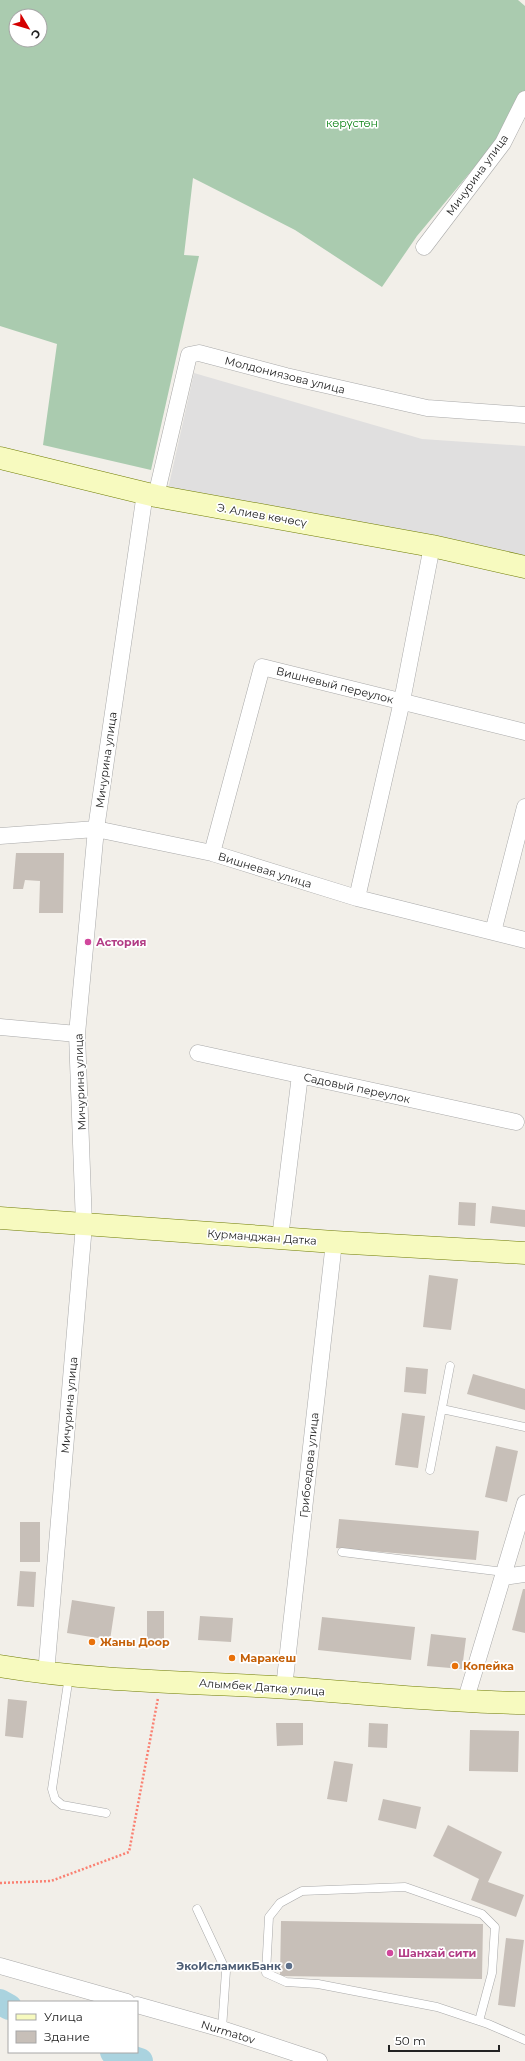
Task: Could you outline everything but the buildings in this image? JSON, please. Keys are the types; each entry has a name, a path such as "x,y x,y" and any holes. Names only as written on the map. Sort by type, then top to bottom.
{"main road":[{"name":"Э. Алиев көчөсү","path":"0,458 150,495 432,546 525,567"},
{"name":"Курманджан Датка","path":"0,1218 334,1242 525,1253"},
{"name":"Алымбек Датка улица","path":"0,1666 46,1674 284,1688 465,1702 525,1703"}],"street":[{"name":"Мичурина улица","path":"424,247 503,143 525,99"},
{"name":"Молдониязова улица","path":"150,495 189,355 199,353 286,376 427,408 525,415"},
{"name":"Мичурина улица","path":"46,1674 84,1225 78,1034 96,829 150,495"},
{"path":"357,898 402,702 432,546"},
{"name":"Вишневый переулок","path":"212,853 262,667 525,732"},
{"path":"494,932 525,807"},
{"name":"Вишневая улица","path":"0,836 96,829 212,853 357,898 525,940"},
{"path":"0,1027 78,1034"},
{"name":"Садовый переулок","path":"198,1053 516,1122"},
{"path":"280,1238 300,1075"},
{"name":"Грибоедова улица","path":"284,1688 334,1242"},
{"path":"465,1702 525,1503"},
{"path":"504,1574 525,1574"},
{"path":"0,1966 122,2001"},
{"name":"Nurmatov","path":"138,2005 222,2029 319,2061"}],"lane":[{"path":"430,1470 450,1366"},
{"path":"442,1409 525,1427"},
{"path":"342,1552 504,1574"},
{"path":"70,1675 52,1789 55,1799 62,1805 106,1813"},
{"path":"480,2021 492,1973 495,1927 482,1914 405,1887 302,1891 280,1903 269,1917 266,1973 286,1982 318,1984 437,2007 480,2021 525,2040"},
{"path":"197,1909 226,1971 222,2029"}],"shaded area":[{"path":"194,373 422,439 525,446 525,559 168,489"}],"green space":[{"name":"көрүстөн","path":"0,0 518,0 525,6 525,94 513,121 417,236 382,287 295,230 193,178 184,255 199,256 151,470 43,445 57,344 0,326"}],"waterway":[{"path":"0,2002 8,2006"},
{"path":"116,2053 140,2061"}],"place":[{"name":"Астория","path":"88,942"},
{"name":"Жаны Доор","path":"92,1642"},
{"name":"Маракеш","path":"232,1658"},
{"name":"Копейка","path":"455,1666"},
{"name":"Шанхай сити","path":"390,1953"},
{"name":"ЭкоИсламикБанк","path":"289,1966"}]}
